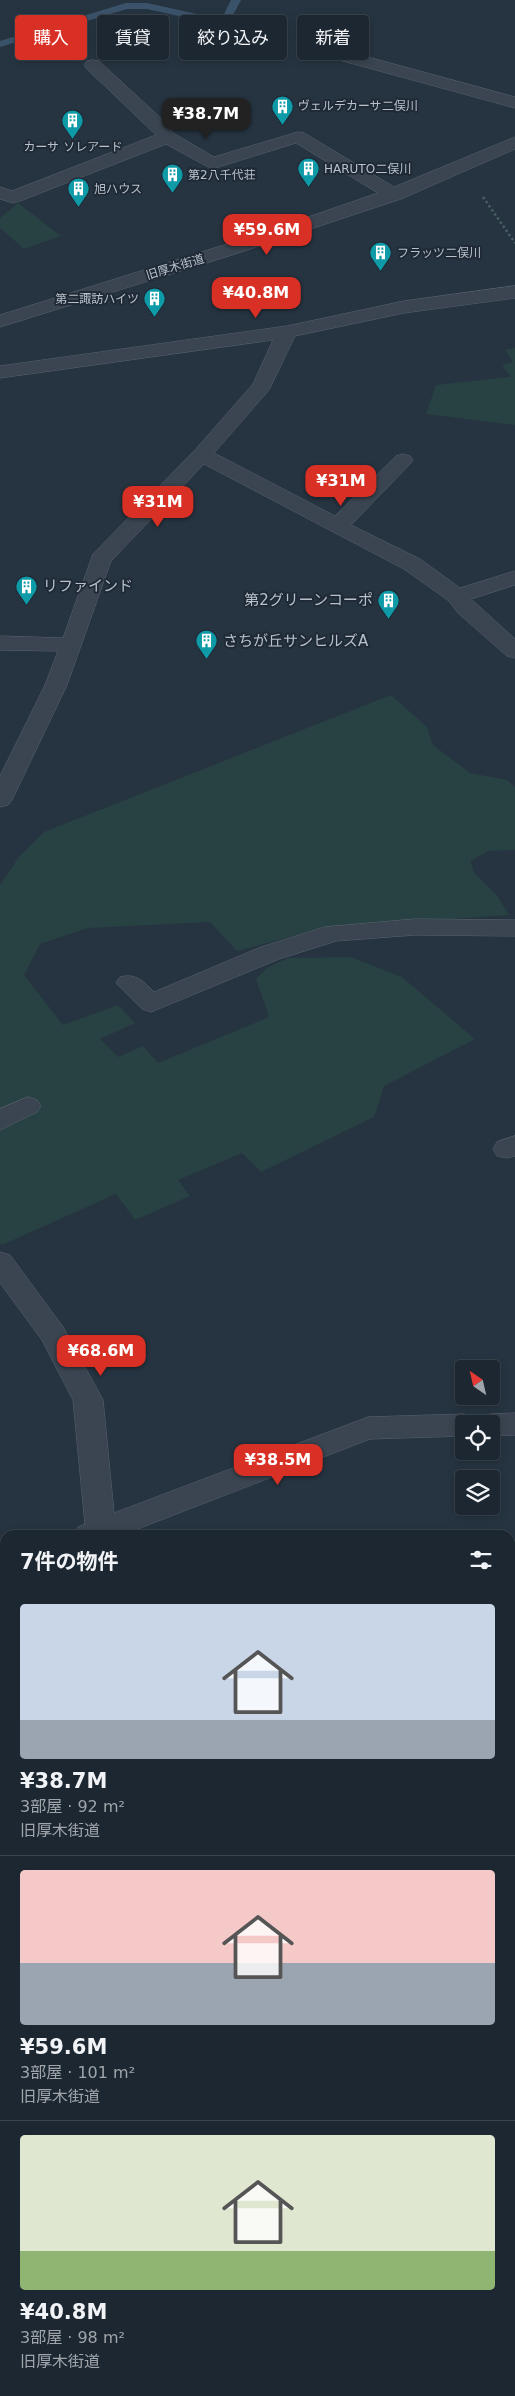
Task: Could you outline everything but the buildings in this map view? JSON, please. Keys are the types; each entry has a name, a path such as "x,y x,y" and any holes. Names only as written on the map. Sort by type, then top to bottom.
{"street":[{"path":"359,60 515,103"},
{"path":"93,65 159,126 167,137 212,163 298,137 394,195"},
{"path":"4,199 167,137"},
{"name":"旧厚木街道","path":"0,321 238,247 466,172 515,142"},
{"path":"0,372 287,332 404,307 515,292"},
{"path":"0,800 56,685 72,645 101,559 202,454 264,383 287,332"},
{"path":"202,454 412,564 457,596 466,608 515,651"},
{"path":"338,526 404,460"},
{"path":"457,596 515,578"},
{"path":"0,643 72,645"},
{"path":"129,984 151,1003 270,954 334,933 415,927 515,928"},
{"path":"0,1121 28,1106"},
{"path":"0,1262 53,1334 88,1400 95,1530"},
{"path":"500,1424 515,1424"},
{"path":"100,1530 368,1428 455,1425"}],"path":[{"path":"496,217 515,243"}],"green space":[{"path":"18,203 61,236 24,249 0,228 0,218"},
{"path":"515,348 515,425 426,414 436,385 511,377 502,365 513,362 505,350"},
{"path":"391,695 427,727 433,745 470,773 507,780 515,787 515,850 489,851 470,861 475,874 496,894 509,915 324,928 237,951 210,922 88,928 40,944 24,975 63,1025 118,1005 135,1023 100,1039 118,1057 143,1046 158,1063 269,1017 256,979 267,968 288,958 351,957 402,977 475,1039 384,1086 374,1117 261,1172 242,1153 178,1180 190,1196 135,1220 116,1194 2,1245 0,1243 0,885 19,857 44,832"}],"waterway":[{"path":"0,44 126,6 147,6 197,17 227,17 236,0"}],"place":[{"name":"ヴェルデカーサ二俣川","path":"282,125"},
{"name":"カーサ ソレアード","path":"73,139"},
{"name":"HARUTO二俣川","path":"308,188"},
{"name":"第2八千代荘","path":"172,194"},
{"name":"旭ハウス","path":"78,208"},
{"name":"フラッツ二俣川","path":"381,272"},
{"name":"第二諏訪ハイツ","path":"155,318"},
{"name":"リファインド","path":"27,605"},
{"name":"第2グリーンコーポ","path":"389,619"},
{"name":"さちが丘サンヒルズA","path":"207,660"}]}
